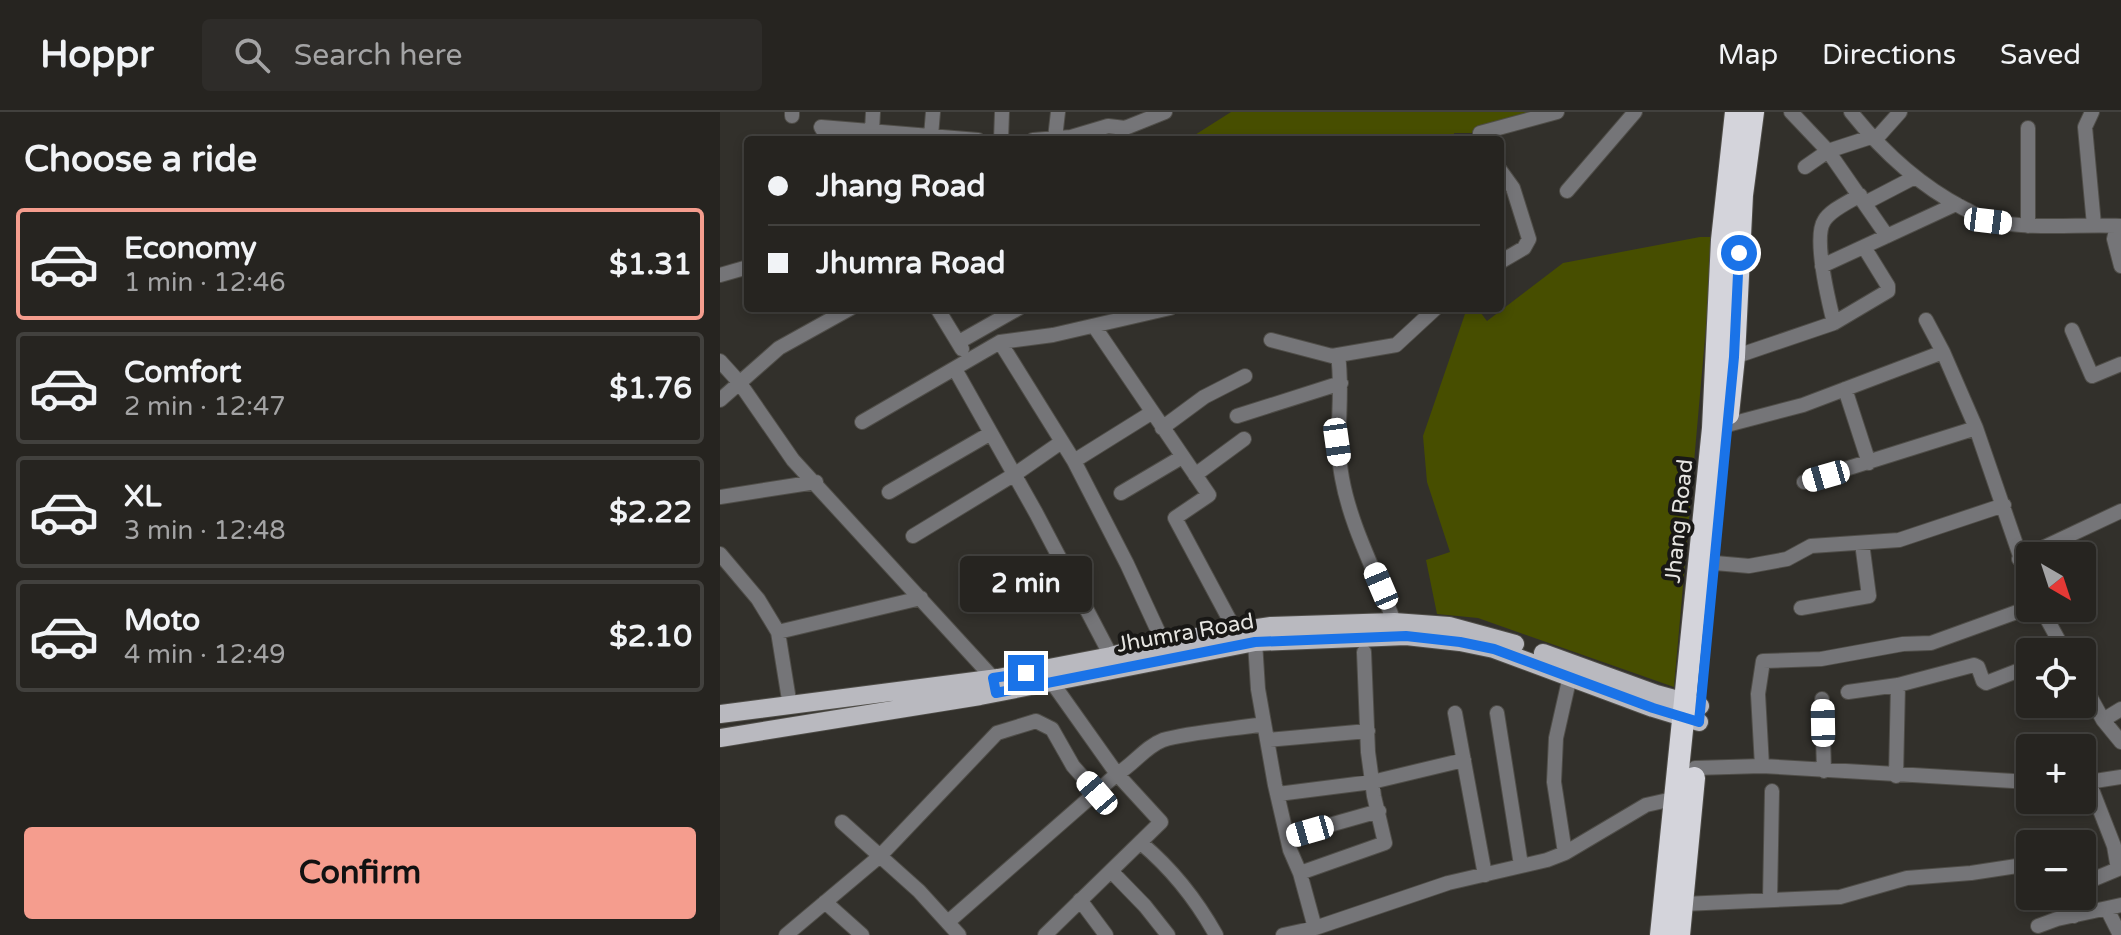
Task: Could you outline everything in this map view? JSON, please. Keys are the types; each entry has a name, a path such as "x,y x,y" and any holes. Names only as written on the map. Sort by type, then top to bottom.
{"highway":[{"name":"Jhang Road","path":"1661,935 1677,798 1715,563 1734,357 1722,240 1736,112"},
{"name":"Jhang Road","path":"1679,935 1695,768 1692,713 1713,428 1753,112"}],"main road":[{"name":"Jhumra Road","path":"720,738 995,686 1163,642 1271,626 1394,622 1468,629 1692,713"},
{"name":"Jhumra Road","path":"720,714 1051,681 1255,642 1419,637 1494,649 1692,713"}],"street":[{"path":"872,131 873,112"},
{"path":"827,136 821,127 931,136 933,112"},
{"path":"1001,136 1002,112"},
{"path":"1055,136 1058,112"},
{"path":"1073,136 1109,119 1125,128 1165,112"},
{"path":"1481,136 1480,133 1557,112"},
{"path":"1567,191 1635,112"},
{"path":"1791,112 1828,151 1887,236"},
{"path":"1851,112 1873,139 1915,177 1988,221 2028,226 2119,226 2114,239 2121,266"},
{"path":"1805,167 1828,151 1873,139 1900,112"},
{"path":"2091,112 2085,127 2085,139 2094,225"},
{"path":"2028,128 2028,226"},
{"path":"1504,176 1513,188 1529,239 1524,248 1504,260"},
{"path":"1834,323 1822,266 1821,227 1825,217 1915,177"},
{"path":"1822,266 1956,204"},
{"path":"1734,357 1834,323 1869,304 1889,288 1864,247"},
{"path":"720,275 744,268"},
{"path":"720,400 779,348 844,312"},
{"path":"940,312 967,361"},
{"path":"959,342 1012,312"},
{"path":"862,422 1000,342 1053,335 1153,312"},
{"path":"1271,340 1332,356 1396,345 1432,312"},
{"path":"1926,320 1976,428 2016,548"},
{"path":"1094,326 1209,495 1175,518 1235,630"},
{"path":"2072,330 2092,376 2121,364"},
{"path":"1000,342 1074,461 1163,642"},
{"path":"1727,425 1803,405 1943,352"},
{"path":"1338,355 1341,383 1337,442 1342,479 1355,526 1394,622"},
{"path":"720,361 739,382 793,460 921,598 995,686"},
{"path":"952,370 956,371 991,433 1111,656"},
{"path":"1162,428 1204,397 1245,376"},
{"path":"1237,416 1341,383"},
{"path":"1845,389 1869,463"},
{"path":"1074,461 1151,413"},
{"path":"1804,482 1976,428"},
{"path":"889,492 991,433"},
{"path":"1195,475 1244,439"},
{"path":"913,536 1014,475 1060,443"},
{"path":"1121,493 1182,457"},
{"path":"720,497 816,482"},
{"path":"1715,563 1749,566 1787,559 1811,546 1899,540 2004,505"},
{"path":"2055,542 2121,511"},
{"path":"1801,608 1869,596 1862,543"},
{"path":"720,554 758,599 778,632 790,706"},
{"path":"778,632 921,598"},
{"path":"1762,766 1758,694 1763,661 1821,659 1903,644 1931,643 2016,614"},
{"path":"1255,642 1258,689 1287,837 1315,928"},
{"path":"1300,873 1385,843 1372,782 1364,652"},
{"path":"1848,692 1898,685 1974,665 1986,683 2016,671"},
{"path":"1565,853 1554,782 1556,738 1570,676"},
{"path":"1045,935 1161,822 1117,774 1051,681"},
{"path":"1896,776 1898,685"},
{"path":"1822,699 1824,771"},
{"path":"2096,707 2121,742"},
{"path":"2103,720 2121,709"},
{"path":"1455,713 1485,875"},
{"path":"1497,713 1521,865"},
{"path":"786,935 880,856 997,733 1036,721 1052,729 1073,766 1097,793"},
{"path":"948,922 1117,774 1132,765 1144,751 1163,741 1264,724"},
{"path":"1267,740 1368,731"},
{"path":"1278,794 1372,782 1464,760"},
{"path":"1695,768 1762,766 2016,781"},
{"path":"2096,780 2121,777"},
{"path":"1770,900 1772,791"},
{"path":"1283,935 1315,928 1448,883 1565,853 1646,805 1677,798"},
{"path":"2096,806 2114,846 2118,869 2096,878"},
{"path":"1287,837 1379,811"},
{"path":"842,822 959,935"},
{"path":"1141,843 1191,894 1216,935"},
{"path":"1683,904 1840,897 1907,878 2016,866"},
{"path":"1112,872 1168,935"},
{"path":"1080,900 1106,935"},
{"path":"825,902 862,935"},
{"path":"2038,926 2114,907 2120,935"},
{"path":"2072,910 2074,916"}],"green space":[{"path":"1231,112 1557,112 1480,133 1454,133 1454,136 1193,136"},
{"path":"1714,237 1674,687 1478,618 1437,614 1426,560 1450,552 1427,482 1423,436 1466,312 1480,312 1487,321 1499,312 1504,312 1504,308 1563,263"}],"route":[{"path":"1026,673 993,678 996,693 1255,642 1406,636 1494,649 1699,722 1734,357 1739,253"}]}
